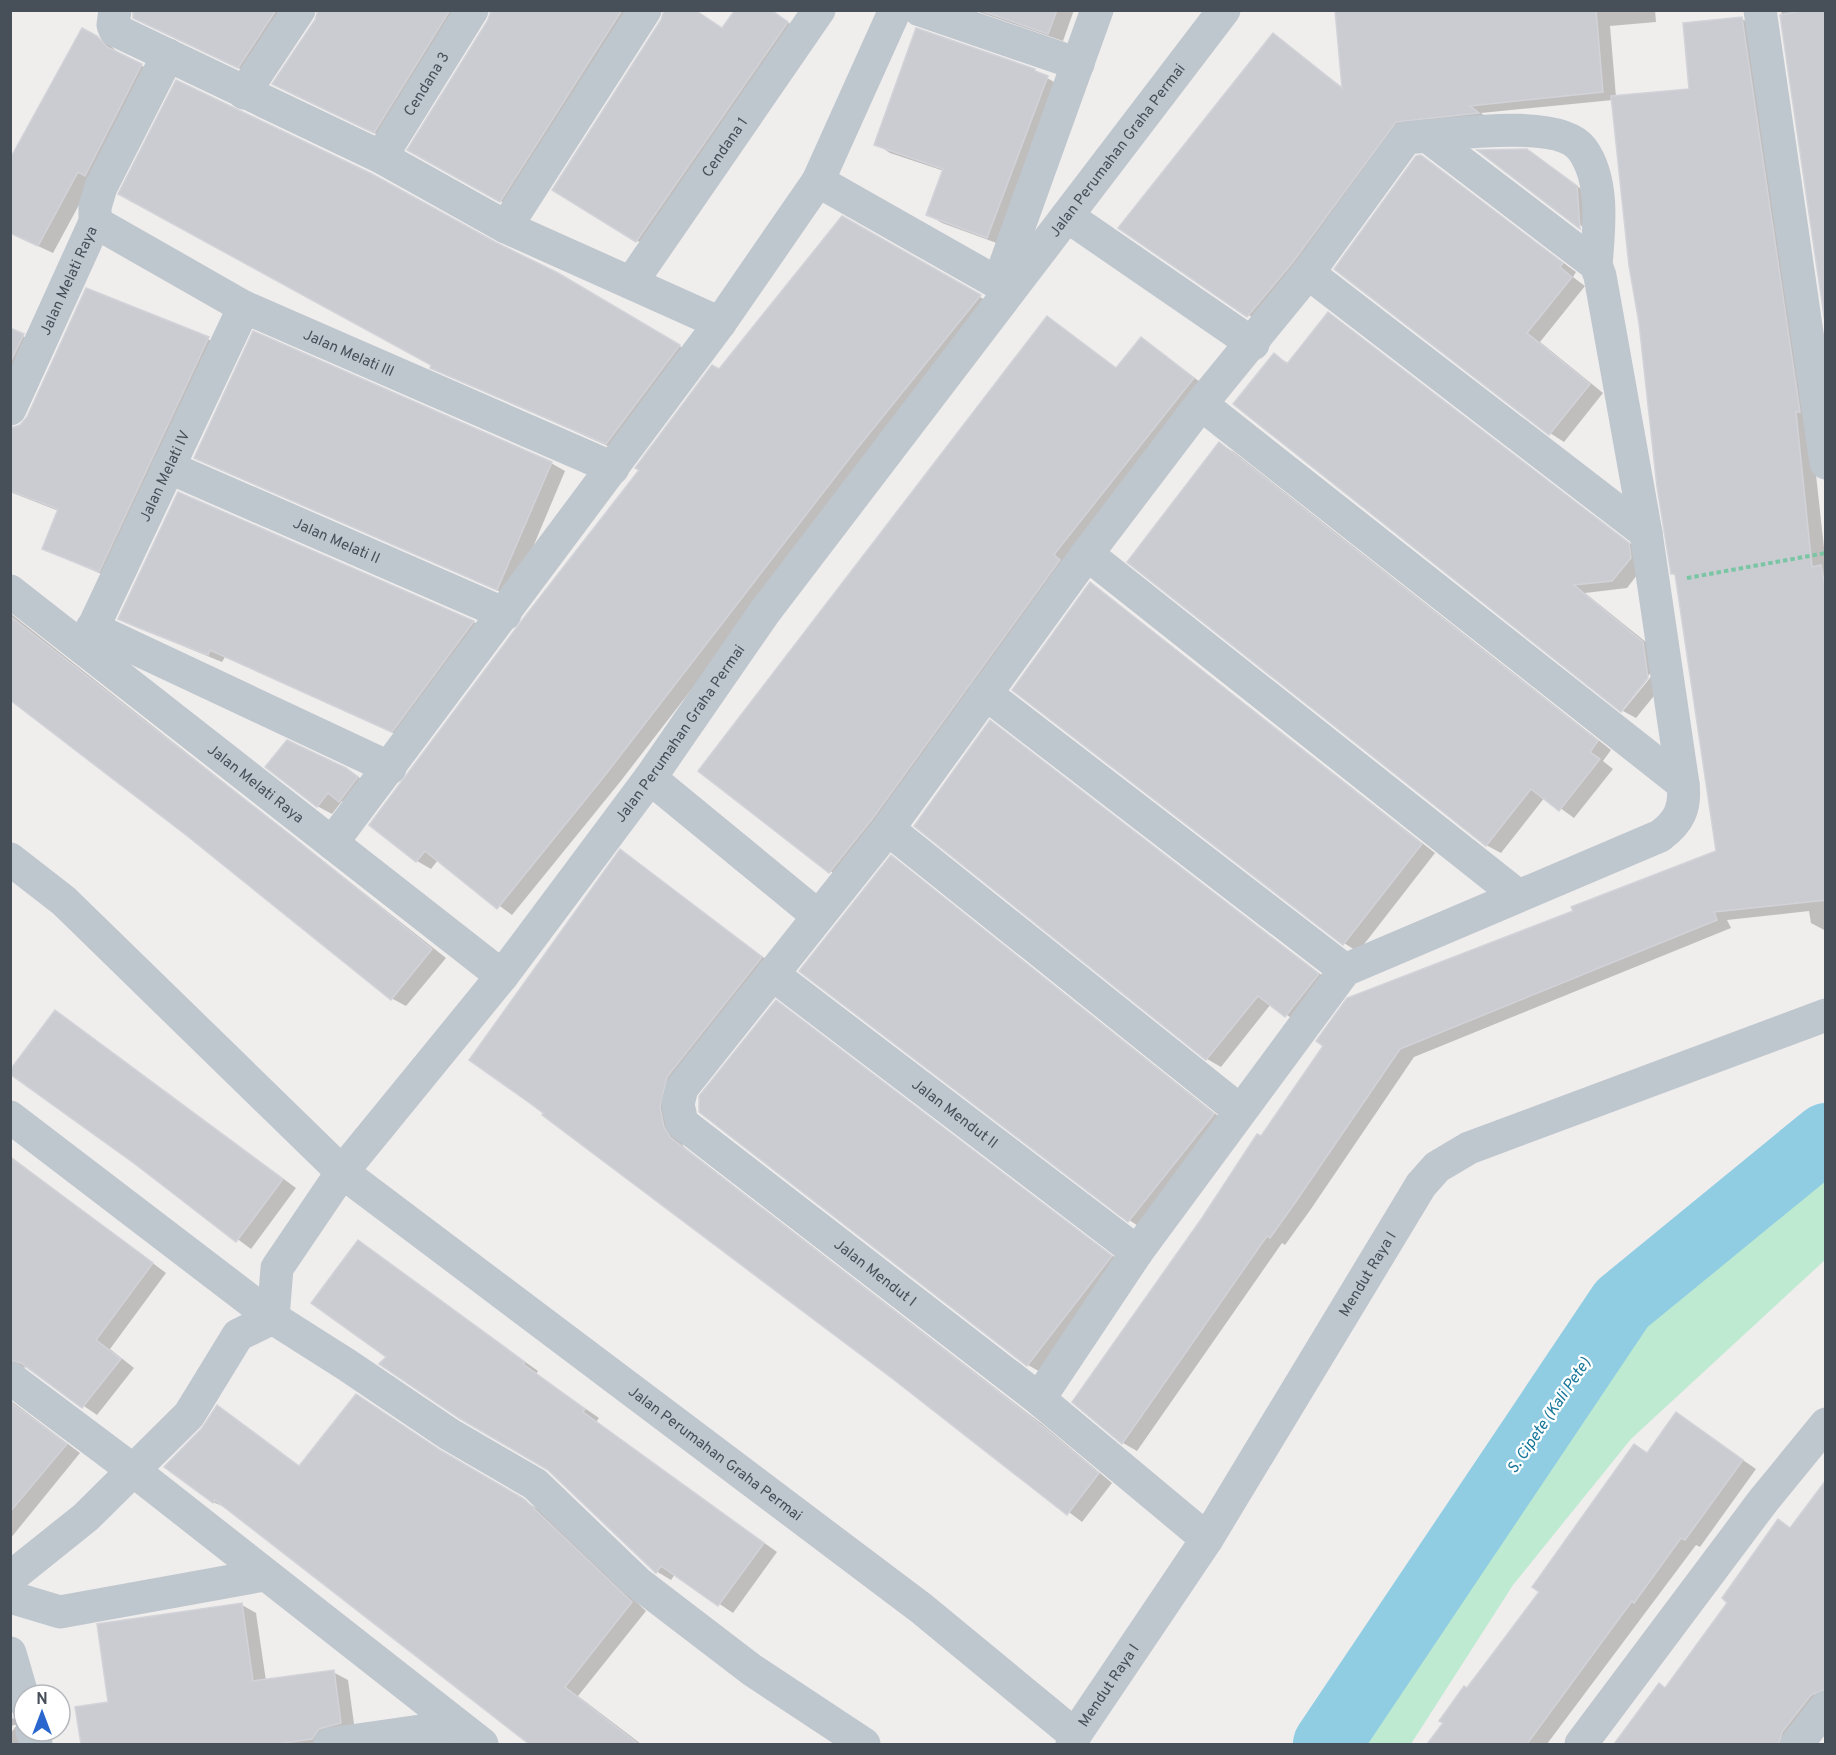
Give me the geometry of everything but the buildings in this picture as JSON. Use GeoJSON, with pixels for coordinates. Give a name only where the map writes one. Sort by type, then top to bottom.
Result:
{"type":"FeatureCollection","features":[{"type":"Feature","properties":{"kind":"street"},"geometry":{"type":"LineString","coordinates":[[115,10],[113,25],[115,30],[381,158],[506,227],[720,323]]}},
{"type":"Feature","properties":{"kind":"street"},"geometry":{"type":"LineString","coordinates":[[244,93],[299,10]]}},
{"type":"Feature","properties":{"kind":"street","name":"Cendana 3"},"geometry":{"type":"LineString","coordinates":[[381,158],[472,10]]}},
{"type":"Feature","properties":{"kind":"street"},"geometry":{"type":"LineString","coordinates":[[506,227],[645,10]]}},
{"type":"Feature","properties":{"kind":"street","name":"Cendana 1"},"geometry":{"type":"LineString","coordinates":[[631,283],[819,10]]}},
{"type":"Feature","properties":{"kind":"street"},"geometry":{"type":"LineString","coordinates":[[333,843],[720,323],[818,181],[896,10]]}},
{"type":"Feature","properties":{"kind":"street"},"geometry":{"type":"LineString","coordinates":[[920,10],[1078,64]]}},
{"type":"Feature","properties":{"kind":"street","name":"Jalan Perumahan Graha Permai"},"geometry":{"type":"LineString","coordinates":[[1005,286],[1097,10]]}},
{"type":"Feature","properties":{"kind":"street","name":"Jalan Perumahan Graha Permai"},"geometry":{"type":"LineString","coordinates":[[273,1318],[277,1268],[342,1172],[502,976],[650,778],[765,614],[1005,286],[1067,216],[1224,10]]}},
{"type":"Feature","properties":{"kind":"street"},"geometry":{"type":"LineString","coordinates":[[1760,10],[1826,463]]}},
{"type":"Feature","properties":{"kind":"street","name":"Jalan Melati Raya"},"geometry":{"type":"LineString","coordinates":[[10,409],[95,222],[95,207],[101,187],[168,55]]}},
{"type":"Feature","properties":{"kind":"street"},"geometry":{"type":"LineString","coordinates":[[772,974],[888,829],[1087,554],[1202,404],[1253,344],[1308,273],[1406,138],[1464,132],[1545,132],[1566,136],[1582,148],[1592,166],[1597,195],[1596,265],[1605,290],[1654,584],[1685,796],[1681,814],[1675,825],[1660,836],[1345,970],[1239,1110],[1137,1252],[1039,1399]]}},
{"type":"Feature","properties":{"kind":"street"},"geometry":{"type":"LineString","coordinates":[[1428,136],[1596,265]]}},
{"type":"Feature","properties":{"kind":"street"},"geometry":{"type":"LineString","coordinates":[[818,181],[1005,286]]}},
{"type":"Feature","properties":{"kind":"street"},"geometry":{"type":"LineString","coordinates":[[1067,216],[1253,344]]}},
{"type":"Feature","properties":{"kind":"street","name":"Jalan Melati III"},"geometry":{"type":"LineString","coordinates":[[95,222],[244,307],[613,468]]}},
{"type":"Feature","properties":{"kind":"street"},"geometry":{"type":"LineString","coordinates":[[1308,273],[1646,533]]}},
{"type":"Feature","properties":{"kind":"street","name":"Jalan Melati IV"},"geometry":{"type":"LineString","coordinates":[[88,638],[244,307]]}},
{"type":"Feature","properties":{"kind":"street"},"geometry":{"type":"LineString","coordinates":[[1202,404],[1683,784]]}},
{"type":"Feature","properties":{"kind":"street","name":"Jalan Melati II"},"geometry":{"type":"LineString","coordinates":[[168,468],[505,614]]}},
{"type":"Feature","properties":{"kind":"street"},"geometry":{"type":"LineString","coordinates":[[1087,554],[1517,895]]}},
{"type":"Feature","properties":{"kind":"street","name":"Jalan Melati Raya"},"geometry":{"type":"LineString","coordinates":[[10,591],[88,638],[333,843],[502,976]]}},
{"type":"Feature","properties":{"kind":"street"},"geometry":{"type":"LineString","coordinates":[[88,638],[390,768]]}},
{"type":"Feature","properties":{"kind":"street"},"geometry":{"type":"LineString","coordinates":[[986,693],[1345,970]]}},
{"type":"Feature","properties":{"kind":"street"},"geometry":{"type":"LineString","coordinates":[[650,778],[818,916]]}},
{"type":"Feature","properties":{"kind":"street"},"geometry":{"type":"LineString","coordinates":[[888,829],[1239,1110]]}},
{"type":"Feature","properties":{"kind":"street"},"geometry":{"type":"LineString","coordinates":[[10,859],[64,901],[342,1172]]}},
{"type":"Feature","properties":{"kind":"street","name":"Jalan Mendut II"},"geometry":{"type":"LineString","coordinates":[[772,974],[1137,1252]]}},
{"type":"Feature","properties":{"kind":"street","name":"Jalan Mendut I"},"geometry":{"type":"LineString","coordinates":[[772,974],[682,1088],[678,1104],[682,1123],[1039,1399],[1207,1539]]}},
{"type":"Feature","properties":{"kind":"street","name":"Mendut Raya I"},"geometry":{"type":"LineString","coordinates":[[1074,1740],[1207,1539],[1421,1185],[1437,1167],[1469,1148],[1826,1015]]}},
{"type":"Feature","properties":{"kind":"street"},"geometry":{"type":"LineString","coordinates":[[10,1118],[273,1318],[449,1434],[535,1484],[637,1582],[752,1670],[864,1744]]}},
{"type":"Feature","properties":{"kind":"street","name":"Jalan Perumahan Graha Permai"},"geometry":{"type":"LineString","coordinates":[[342,1172],[921,1608],[1074,1740]]}},
{"type":"Feature","properties":{"kind":"street"},"geometry":{"type":"LineString","coordinates":[[10,1578],[86,1517],[189,1415],[238,1335],[273,1318]]}},
{"type":"Feature","properties":{"kind":"street"},"geometry":{"type":"LineString","coordinates":[[10,1378],[134,1471],[455,1726],[482,1744]]}},
{"type":"Feature","properties":{"kind":"street"},"geometry":{"type":"LineString","coordinates":[[1581,1744],[1763,1501],[1826,1424]]}},
{"type":"Feature","properties":{"kind":"street"},"geometry":{"type":"LineString","coordinates":[[10,1597],[60,1612],[264,1575]]}},
{"type":"Feature","properties":{"kind":"street"},"geometry":{"type":"LineString","coordinates":[[10,1653],[19,1683]]}},
{"type":"Feature","properties":{"kind":"street"},"geometry":{"type":"LineString","coordinates":[[1797,1744],[1826,1707]]}},
{"type":"Feature","properties":{"kind":"street"},"geometry":{"type":"LineString","coordinates":[[330,1744],[455,1726]]}},
{"type":"Feature","properties":{"kind":"path"},"geometry":{"type":"LineString","coordinates":[[1654,584],[1826,553]]}},
{"type":"Feature","properties":{"kind":"green space"},"geometry":{"type":"Polygon","coordinates":[[[1825,1137],[1825,1260],[1631,1439],[1513,1585],[1411,1744],[1332,1744],[1622,1304],[1825,1137]]]}},
{"type":"Feature","properties":{"kind":"waterway","name":"S. Cipete (Kali Pete)"},"geometry":{"type":"LineString","coordinates":[[1327,1744],[1622,1304],[1826,1137]]}}]}
